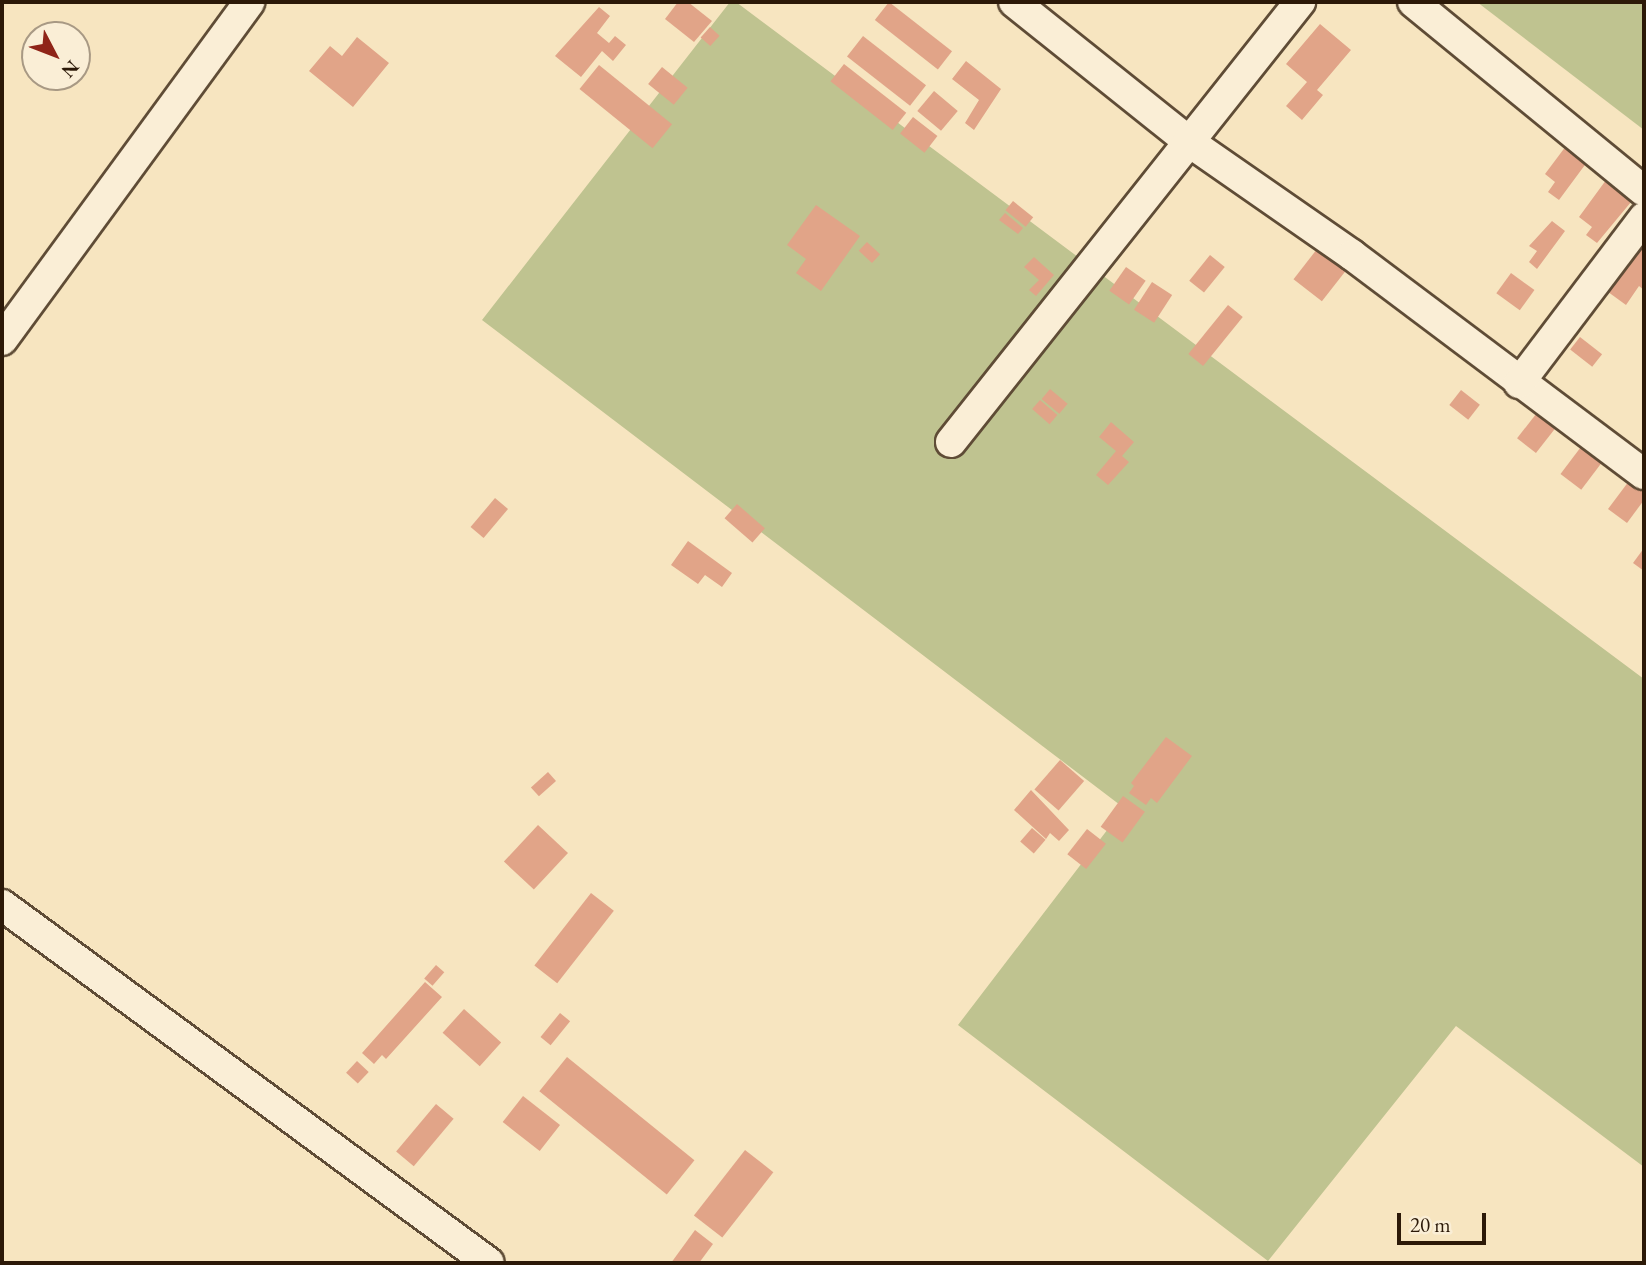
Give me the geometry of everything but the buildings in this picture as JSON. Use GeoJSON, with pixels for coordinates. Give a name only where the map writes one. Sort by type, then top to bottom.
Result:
{"type":"FeatureCollection","features":[{"type":"Feature","properties":{"kind":"street"},"geometry":{"type":"LineString","coordinates":[[2,340],[249,2]]}},
{"type":"Feature","properties":{"kind":"street"},"geometry":{"type":"LineString","coordinates":[[1013,2],[1188,141],[1352,255],[1519,383],[1644,474]]}},
{"type":"Feature","properties":{"kind":"street"},"geometry":{"type":"LineString","coordinates":[[951,442],[1300,2]]}},
{"type":"Feature","properties":{"kind":"street"},"geometry":{"type":"LineString","coordinates":[[1413,2],[1644,191]]}},
{"type":"Feature","properties":{"kind":"street"},"geometry":{"type":"LineString","coordinates":[[1519,383],[1644,218]]}},
{"type":"Feature","properties":{"kind":"street"},"geometry":{"type":"LineString","coordinates":[[2,905],[489,1263]]}},
{"type":"Feature","properties":{"kind":"green space"},"geometry":{"type":"Polygon","coordinates":[[[730,2],[736,2],[1644,679],[1644,1167],[1456,1026],[1268,1261],[958,1025],[1124,808],[482,320],[730,2]]]}},
{"type":"Feature","properties":{"kind":"green space"},"geometry":{"type":"Polygon","coordinates":[[[1477,2],[1644,2],[1644,130],[1477,2]]]}}]}
